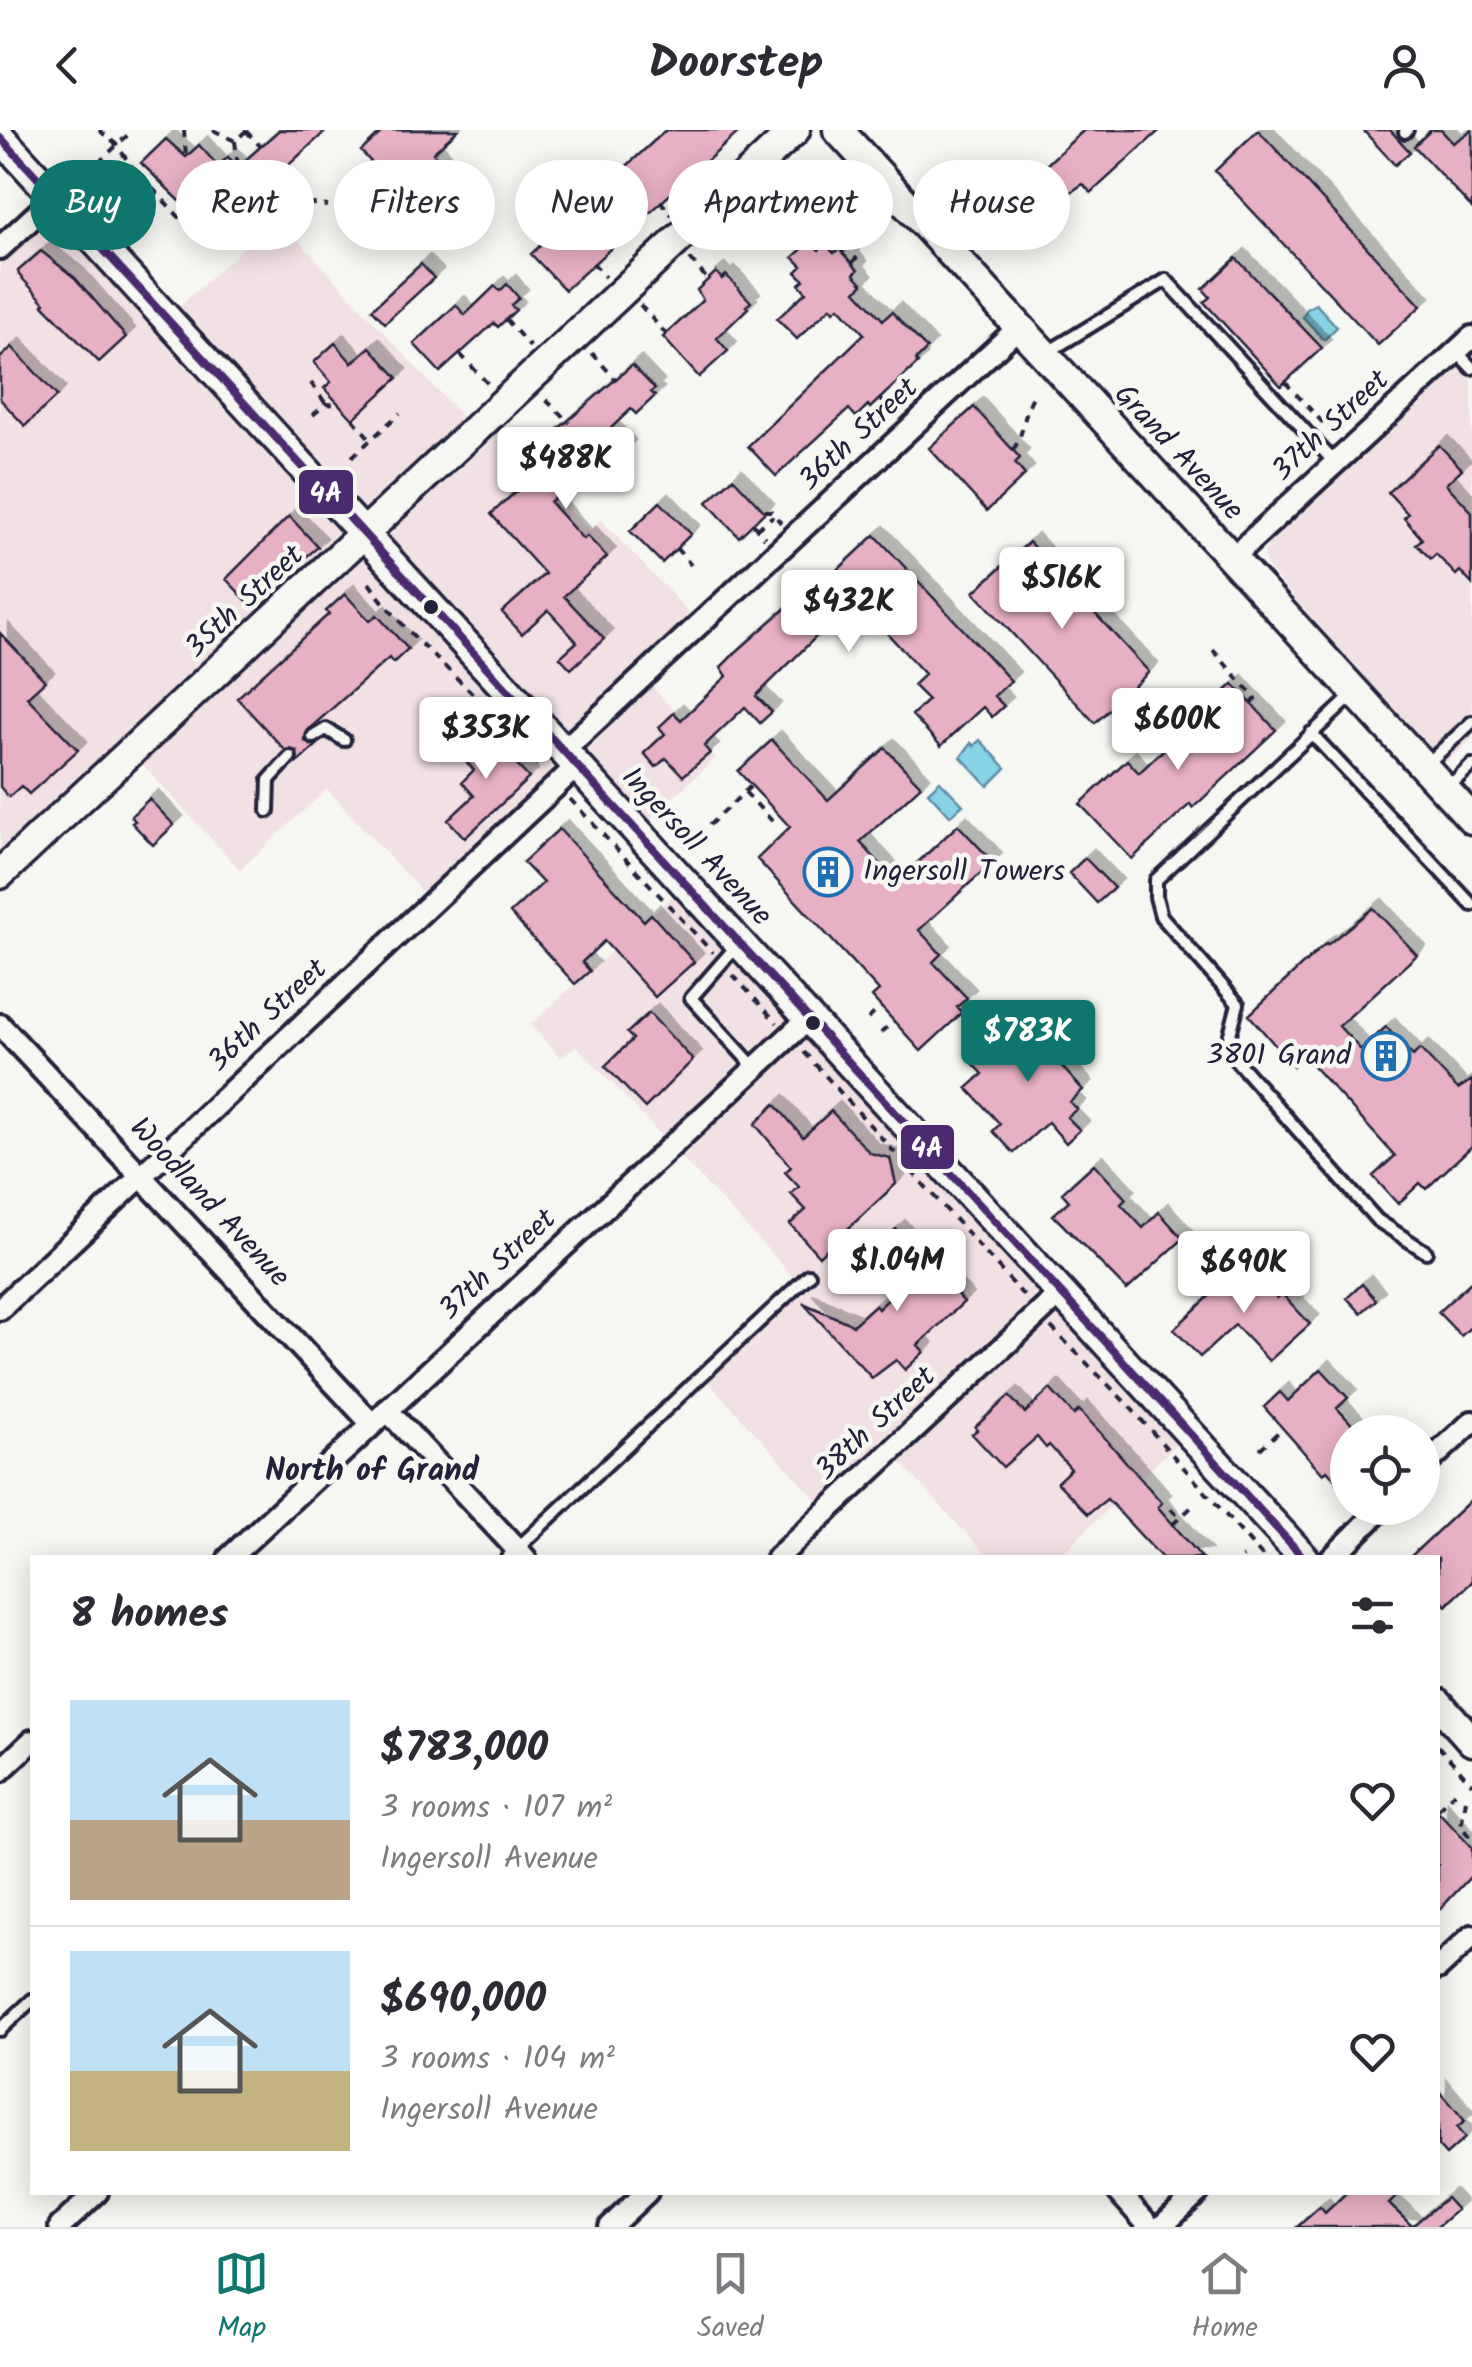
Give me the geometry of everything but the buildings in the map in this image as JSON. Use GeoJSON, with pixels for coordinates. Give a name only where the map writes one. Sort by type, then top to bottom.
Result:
{"type":"FeatureCollection","features":[{"type":"Feature","properties":{"kind":"main road","name":"35th Street"},"geometry":{"type":"LineString","coordinates":[[0,874],[795,130]]}},
{"type":"Feature","properties":{"kind":"main road","name":"Grand Avenue"},"geometry":{"type":"LineString","coordinates":[[838,130],[1472,819]]}},
{"type":"Feature","properties":{"kind":"main road","name":"Ingersoll Avenue"},"geometry":{"type":"LineString","coordinates":[[0,136],[30,160]]}},
{"type":"Feature","properties":{"kind":"main road","name":"Ingersoll Avenue"},"geometry":{"type":"LineString","coordinates":[[120,250],[365,535],[668,864],[731,953],[810,1018],[1301,1555]]}},
{"type":"Feature","properties":{"kind":"main road"},"geometry":{"type":"LineString","coordinates":[[1440,1705],[1472,1741]]}},
{"type":"Feature","properties":{"kind":"street"},"geometry":{"type":"LineString","coordinates":[[0,248],[30,222]]}},
{"type":"Feature","properties":{"kind":"street","name":"36th Street"},"geometry":{"type":"LineString","coordinates":[[0,1309],[1019,328]]}},
{"type":"Feature","properties":{"kind":"street","name":"37th Street"},"geometry":{"type":"LineString","coordinates":[[1231,559],[1464,344]]}},
{"type":"Feature","properties":{"kind":"street","name":"37th Street"},"geometry":{"type":"LineString","coordinates":[[232,1555],[810,1018]]}},
{"type":"Feature","properties":{"kind":"street","name":"Woodland Avenue"},"geometry":{"type":"LineString","coordinates":[[0,1025],[142,1175],[516,1554]]}},
{"type":"Feature","properties":{"kind":"street","name":"38th Street"},"geometry":{"type":"LineString","coordinates":[[780,1555],[1061,1293]]}},
{"type":"Feature","properties":{"kind":"street"},"geometry":{"type":"LineString","coordinates":[[1440,1451],[1472,1422]]}},
{"type":"Feature","properties":{"kind":"street"},"geometry":{"type":"LineString","coordinates":[[1335,1555],[1365,1525]]}},
{"type":"Feature","properties":{"kind":"street"},"geometry":{"type":"LineString","coordinates":[[0,1771],[30,1742]]}},
{"type":"Feature","properties":{"kind":"street"},"geometry":{"type":"LineString","coordinates":[[1440,1966],[1472,1936]]}},
{"type":"Feature","properties":{"kind":"street"},"geometry":{"type":"LineString","coordinates":[[60,2227],[94,2195]]}},
{"type":"Feature","properties":{"kind":"street"},"geometry":{"type":"LineString","coordinates":[[610,2227],[644,2195]]}},
{"type":"Feature","properties":{"kind":"street"},"geometry":{"type":"LineString","coordinates":[[1121,2195],[1150,2227]]}},
{"type":"Feature","properties":{"kind":"street"},"geometry":{"type":"LineString","coordinates":[[1161,2227],[1195,2195]]}},
{"type":"Feature","properties":{"kind":"lane"},"geometry":{"type":"LineString","coordinates":[[1044,355],[1166,280],[1342,457]]}},
{"type":"Feature","properties":{"kind":"lane"},"geometry":{"type":"LineString","coordinates":[[1464,344],[1472,368]]}},
{"type":"Feature","properties":{"kind":"lane"},"geometry":{"type":"LineString","coordinates":[[1355,694],[1156,880],[1156,898],[1161,916],[1238,1004],[1226,1050],[1378,1220],[1426,1252]]}},
{"type":"Feature","properties":{"kind":"lane"},"geometry":{"type":"LineString","coordinates":[[1422,768],[1472,722]]}},
{"type":"Feature","properties":{"kind":"lane"},"geometry":{"type":"LineString","coordinates":[[313,736],[326,729],[344,740]]}},
{"type":"Feature","properties":{"kind":"lane"},"geometry":{"type":"LineString","coordinates":[[1311,733],[1472,905]]}},
{"type":"Feature","properties":{"kind":"lane"},"geometry":{"type":"LineString","coordinates":[[268,810],[270,780],[290,756]]}},
{"type":"Feature","properties":{"kind":"lane"},"geometry":{"type":"LineString","coordinates":[[1445,790],[1472,765]]}},
{"type":"Feature","properties":{"kind":"lane"},"geometry":{"type":"LineString","coordinates":[[731,953],[690,998],[755,1068]]}},
{"type":"Feature","properties":{"kind":"lane"},"geometry":{"type":"LineString","coordinates":[[516,1554],[810,1275]]}},
{"type":"Feature","properties":{"kind":"lane"},"geometry":{"type":"LineString","coordinates":[[0,2030],[30,2002]]}},
{"type":"Feature","properties":{"kind":"path"},"geometry":{"type":"LineString","coordinates":[[99,130],[129,160]]}},
{"type":"Feature","properties":{"kind":"path"},"geometry":{"type":"LineString","coordinates":[[100,160],[132,130]]}},
{"type":"Feature","properties":{"kind":"path"},"geometry":{"type":"LineString","coordinates":[[184,130],[186,157]]}},
{"type":"Feature","properties":{"kind":"path"},"geometry":{"type":"LineString","coordinates":[[212,130],[235,141]]}},
{"type":"Feature","properties":{"kind":"path"},"geometry":{"type":"LineString","coordinates":[[235,141],[247,130],[261,146]]}},
{"type":"Feature","properties":{"kind":"path"},"geometry":{"type":"LineString","coordinates":[[235,141],[237,160]]}},
{"type":"Feature","properties":{"kind":"path"},"geometry":{"type":"LineString","coordinates":[[156,188],[161,184]]}},
{"type":"Feature","properties":{"kind":"path"},"geometry":{"type":"LineString","coordinates":[[156,192],[176,211]]}},
{"type":"Feature","properties":{"kind":"path"},"geometry":{"type":"LineString","coordinates":[[660,201],[668,210]]}},
{"type":"Feature","properties":{"kind":"path"},"geometry":{"type":"LineString","coordinates":[[314,204],[328,206]]}},
{"type":"Feature","properties":{"kind":"path"},"geometry":{"type":"LineString","coordinates":[[852,263],[859,255],[858,250]]}},
{"type":"Feature","properties":{"kind":"path"},"geometry":{"type":"LineString","coordinates":[[690,259],[708,280]]}},
{"type":"Feature","properties":{"kind":"path"},"geometry":{"type":"LineString","coordinates":[[593,264],[608,280]]}},
{"type":"Feature","properties":{"kind":"path"},"geometry":{"type":"LineString","coordinates":[[640,305],[666,334]]}},
{"type":"Feature","properties":{"kind":"path"},"geometry":{"type":"LineString","coordinates":[[506,319],[534,350]]}},
{"type":"Feature","properties":{"kind":"path"},"geometry":{"type":"LineString","coordinates":[[592,353],[616,380]]}},
{"type":"Feature","properties":{"kind":"path"},"geometry":{"type":"LineString","coordinates":[[460,354],[492,388]]}},
{"type":"Feature","properties":{"kind":"path"},"geometry":{"type":"LineString","coordinates":[[1285,382],[1342,457]]}},
{"type":"Feature","properties":{"kind":"path"},"geometry":{"type":"LineString","coordinates":[[311,384],[326,404]]}},
{"type":"Feature","properties":{"kind":"path"},"geometry":{"type":"LineString","coordinates":[[1012,450],[1034,395]]}},
{"type":"Feature","properties":{"kind":"path"},"geometry":{"type":"LineString","coordinates":[[880,398],[900,420]]}},
{"type":"Feature","properties":{"kind":"path"},"geometry":{"type":"LineString","coordinates":[[546,400],[570,423]]}},
{"type":"Feature","properties":{"kind":"path"},"geometry":{"type":"LineString","coordinates":[[313,414],[326,404],[340,405]]}},
{"type":"Feature","properties":{"kind":"path"},"geometry":{"type":"LineString","coordinates":[[352,457],[400,413]]}},
{"type":"Feature","properties":{"kind":"path"},"geometry":{"type":"LineString","coordinates":[[352,419],[371,440]]}},
{"type":"Feature","properties":{"kind":"path"},"geometry":{"type":"LineString","coordinates":[[518,429],[536,448]]}},
{"type":"Feature","properties":{"kind":"path"},"geometry":{"type":"LineString","coordinates":[[764,511],[769,510],[784,527]]}},
{"type":"Feature","properties":{"kind":"path"},"geometry":{"type":"LineString","coordinates":[[768,542],[755,527],[774,515]]}},
{"type":"Feature","properties":{"kind":"path"},"geometry":{"type":"LineString","coordinates":[[676,548],[692,565]]}},
{"type":"Feature","properties":{"kind":"path"},"geometry":{"type":"LineString","coordinates":[[369,583],[386,607],[490,710],[548,776]]}},
{"type":"Feature","properties":{"kind":"path"},"geometry":{"type":"LineString","coordinates":[[1213,650],[1256,698],[1251,704]]}},
{"type":"Feature","properties":{"kind":"path"},"geometry":{"type":"LineString","coordinates":[[668,864],[752,786]]}},
{"type":"Feature","properties":{"kind":"path"},"geometry":{"type":"LineString","coordinates":[[745,792],[773,822]]}},
{"type":"Feature","properties":{"kind":"path"},"geometry":{"type":"LineString","coordinates":[[569,798],[731,953],[779,1024]]}},
{"type":"Feature","properties":{"kind":"path"},"geometry":{"type":"LineString","coordinates":[[868,1019],[881,1006]]}},
{"type":"Feature","properties":{"kind":"path"},"geometry":{"type":"LineString","coordinates":[[881,1033],[894,1021]]}},
{"type":"Feature","properties":{"kind":"path"},"geometry":{"type":"LineString","coordinates":[[802,1050],[1031,1304]]}},
{"type":"Feature","properties":{"kind":"path"},"geometry":{"type":"LineString","coordinates":[[1050,1325],[1129,1406],[1261,1555]]}},
{"type":"Feature","properties":{"kind":"path"},"geometry":{"type":"LineString","coordinates":[[1260,1449],[1283,1428]]}},
{"type":"Feature","properties":{"kind":"path"},"geometry":{"type":"LineString","coordinates":[[1174,1524],[1195,1504]]}},
{"type":"Feature","properties":{"kind":"path"},"geometry":{"type":"LineString","coordinates":[[1171,1509],[1180,1518]]}},
{"type":"Feature","properties":{"kind":"path"},"geometry":{"type":"LineString","coordinates":[[1440,1748],[1472,1784]]}},
{"type":"Feature","properties":{"kind":"path"},"geometry":{"type":"LineString","coordinates":[[1440,1806],[1457,1790]]}},
{"type":"Feature","properties":{"kind":"path"},"geometry":{"type":"LineString","coordinates":[[1466,1800],[1460,1820],[1468,1839]]}},
{"type":"Feature","properties":{"kind":"shaded area"},"geometry":{"type":"Polygon","coordinates":[[[30,220],[30,250],[104,250],[167,318],[241,250],[308,250],[474,430],[487,420],[589,531],[601,520],[700,624],[644,677],[716,758],[637,831],[577,767],[432,903],[327,789],[240,870],[131,752],[0,874],[0,248],[30,220]]]}},
{"type":"Feature","properties":{"kind":"shaded area"},"geometry":{"type":"Polygon","coordinates":[[[1472,356],[1472,739],[1445,764],[1289,593],[1265,563],[1264,553],[1269,542],[1472,356]]]}},
{"type":"Feature","properties":{"kind":"shaded area"},"geometry":{"type":"Polygon","coordinates":[[[686,884],[1189,1432],[1060,1555],[986,1555],[891,1452],[827,1511],[702,1375],[799,1283],[576,1045],[561,1058],[530,1025],[686,884]]]}},
{"type":"Feature","properties":{"kind":"water"},"geometry":{"type":"Polygon","coordinates":[[[1316,304],[1337,327],[1324,340],[1303,317],[1316,304]]]}},
{"type":"Feature","properties":{"kind":"water"},"geometry":{"type":"Polygon","coordinates":[[[980,740],[1006,768],[988,786],[961,757],[971,743],[974,746],[980,740]]]}},
{"type":"Feature","properties":{"kind":"water"},"geometry":{"type":"Polygon","coordinates":[[[940,781],[963,805],[950,816],[928,792],[940,781]]]}},
{"type":"Feature","properties":{"kind":"transit line","name":"4A"},"geometry":{"type":"LineString","coordinates":[[0,137],[1301,1555]]}},
{"type":"Feature","properties":{"kind":"place","name":"Ingersoll Towers"},"geometry":{"type":"Point","coordinates":[828,872]}},
{"type":"Feature","properties":{"kind":"place","name":"3801 Grand"},"geometry":{"type":"Point","coordinates":[1386,1056]}},
{"type":"Feature","properties":{"kind":"district","name":"North of Grand"},"geometry":{"type":"Point","coordinates":[372,1471]}}]}
